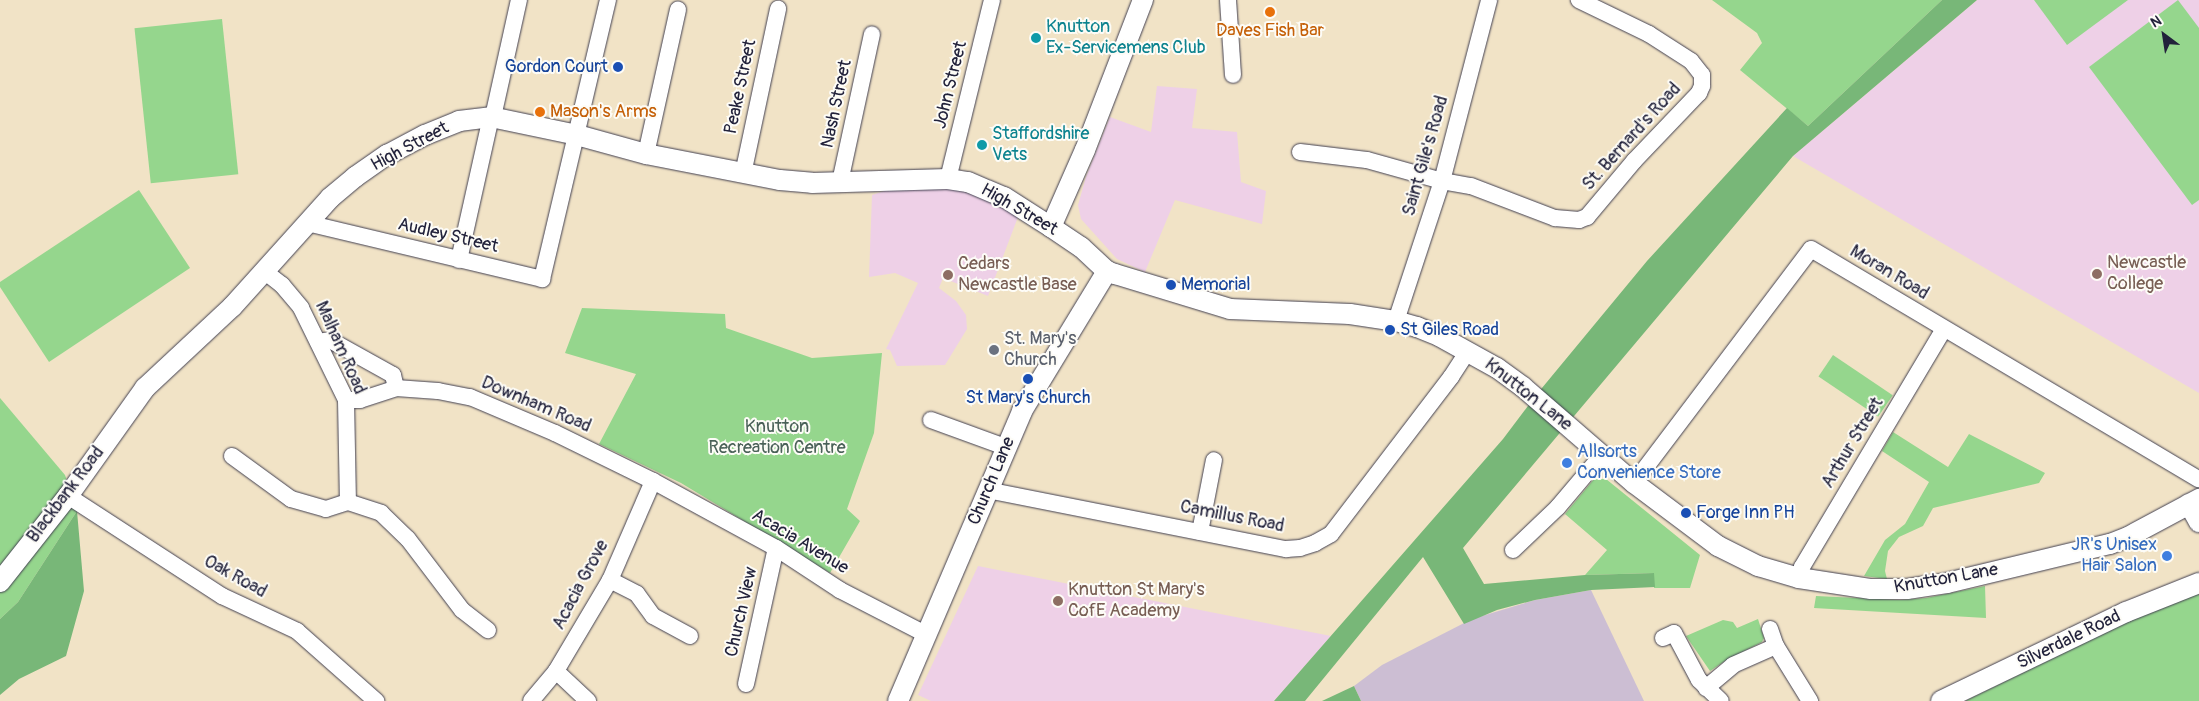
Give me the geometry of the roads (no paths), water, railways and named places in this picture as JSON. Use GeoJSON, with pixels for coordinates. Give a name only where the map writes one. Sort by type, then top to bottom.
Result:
{"type":"FeatureCollection","features":[{"type":"Feature","properties":{"kind":"main road"},"geometry":{"type":"LineString","coordinates":[[1051,227],[1085,150],[1143,0]]}},
{"type":"Feature","properties":{"kind":"main road","name":"High Street"},"geometry":{"type":"LineString","coordinates":[[131,406],[162,370],[232,307],[307,224],[355,177],[387,155],[425,135],[459,121],[492,117],[576,135],[646,154],[743,174],[812,183],[948,179],[968,182],[992,192],[1051,227],[1107,271]]}},
{"type":"Feature","properties":{"kind":"main road","name":"Knutton Lane"},"geometry":{"type":"LineString","coordinates":[[1107,271],[1230,309],[1350,314],[1396,321],[1424,330],[1468,350],[1523,387],[1634,483],[1718,546],[1758,566],[1799,578],[1872,589],[1907,589],[1947,583],[2110,544],[2194,501]]}},
{"type":"Feature","properties":{"kind":"main road","name":"Church Lane"},"geometry":{"type":"LineString","coordinates":[[898,701],[1022,411],[1107,271]]}},
{"type":"Feature","properties":{"kind":"main road","name":"Blackbank Road"},"geometry":{"type":"LineString","coordinates":[[0,582],[68,496],[131,406]]}},
{"type":"Feature","properties":{"kind":"main road"},"geometry":{"type":"LineString","coordinates":[[2194,501],[2199,522]]}},
{"type":"Feature","properties":{"kind":"main road","name":"Silverdale Road"},"geometry":{"type":"LineString","coordinates":[[1941,701],[2126,612],[2199,583]]}},
{"type":"Feature","properties":{"kind":"street"},"geometry":{"type":"LineString","coordinates":[[459,260],[520,0]]}},
{"type":"Feature","properties":{"kind":"street"},"geometry":{"type":"LineString","coordinates":[[576,135],[608,0]]}},
{"type":"Feature","properties":{"kind":"street","name":"John Street"},"geometry":{"type":"LineString","coordinates":[[948,179],[992,0]]}},
{"type":"Feature","properties":{"kind":"street"},"geometry":{"type":"LineString","coordinates":[[1228,0],[1233,75]]}},
{"type":"Feature","properties":{"kind":"street","name":"Saint Gile's Road"},"geometry":{"type":"LineString","coordinates":[[1396,321],[1442,181],[1489,0]]}},
{"type":"Feature","properties":{"kind":"street","name":"St. Bernard's Road"},"geometry":{"type":"LineString","coordinates":[[1300,152],[1367,160],[1442,181],[1471,186],[1555,218],[1579,220],[1587,217],[1634,161],[1699,93],[1702,86],[1702,75],[1691,61],[1649,34],[1579,0]]}},
{"type":"Feature","properties":{"kind":"street","name":"Peake Street"},"geometry":{"type":"LineString","coordinates":[[743,174],[778,8]]}},
{"type":"Feature","properties":{"kind":"street"},"geometry":{"type":"LineString","coordinates":[[646,154],[678,10]]}},
{"type":"Feature","properties":{"kind":"street","name":"Nash Street"},"geometry":{"type":"LineString","coordinates":[[840,182],[872,34]]}},
{"type":"Feature","properties":{"kind":"street","name":"Audley Street"},"geometry":{"type":"LineString","coordinates":[[307,224],[542,279],[576,135]]}},
{"type":"Feature","properties":{"kind":"street","name":"Moran Road"},"geometry":{"type":"LineString","coordinates":[[1634,483],[1811,249],[2199,479]]}},
{"type":"Feature","properties":{"kind":"street","name":"Malham Road"},"geometry":{"type":"LineString","coordinates":[[264,271],[282,285],[301,308],[346,400],[348,502]]}},
{"type":"Feature","properties":{"kind":"street","name":"Arthur Street"},"geometry":{"type":"LineString","coordinates":[[1799,578],[1802,567],[1944,329]]}},
{"type":"Feature","properties":{"kind":"street"},"geometry":{"type":"LineString","coordinates":[[318,342],[330,340],[393,375],[396,388]]}},
{"type":"Feature","properties":{"kind":"street","name":"Camillus Road"},"geometry":{"type":"LineString","coordinates":[[987,490],[1286,549],[1300,548],[1315,543],[1330,534],[1451,377],[1468,350]]}},
{"type":"Feature","properties":{"kind":"street","name":"Downham Road"},"geometry":{"type":"LineString","coordinates":[[346,400],[360,400],[396,388],[438,390],[470,397],[556,433],[653,481]]}},
{"type":"Feature","properties":{"kind":"street"},"geometry":{"type":"LineString","coordinates":[[931,420],[1005,447]]}},
{"type":"Feature","properties":{"kind":"street"},"geometry":{"type":"LineString","coordinates":[[1513,550],[1558,507],[1602,455]]}},
{"type":"Feature","properties":{"kind":"street"},"geometry":{"type":"LineString","coordinates":[[232,456],[291,499],[326,509],[348,502],[381,513],[408,539],[462,610],[488,630]]}},
{"type":"Feature","properties":{"kind":"street"},"geometry":{"type":"LineString","coordinates":[[1200,532],[1214,460]]}},
{"type":"Feature","properties":{"kind":"street","name":"Acacia Avenue"},"geometry":{"type":"LineString","coordinates":[[653,481],[776,548],[840,590],[927,635]]}},
{"type":"Feature","properties":{"kind":"street","name":"Acacia Grove"},"geometry":{"type":"LineString","coordinates":[[531,701],[556,671],[610,580],[653,481]]}},
{"type":"Feature","properties":{"kind":"street","name":"Oak Road"},"geometry":{"type":"LineString","coordinates":[[68,496],[222,596],[297,631],[376,701]]}},
{"type":"Feature","properties":{"kind":"street","name":"Church View"},"geometry":{"type":"LineString","coordinates":[[746,684],[776,548]]}},
{"type":"Feature","properties":{"kind":"street"},"geometry":{"type":"LineString","coordinates":[[610,580],[638,594],[653,616],[690,636]]}},
{"type":"Feature","properties":{"kind":"street"},"geometry":{"type":"LineString","coordinates":[[1770,629],[1776,646],[1810,701]]}},
{"type":"Feature","properties":{"kind":"street"},"geometry":{"type":"LineString","coordinates":[[1663,638],[1674,633],[1693,670],[1706,688],[1721,701]]}},
{"type":"Feature","properties":{"kind":"street"},"geometry":{"type":"LineString","coordinates":[[1706,688],[1733,666],[1776,646]]}},
{"type":"Feature","properties":{"kind":"street"},"geometry":{"type":"LineString","coordinates":[[556,671],[588,701]]}},
{"type":"Feature","properties":{"kind":"place","name":"Daves Fish Bar"},"geometry":{"type":"Point","coordinates":[1270,12]}},
{"type":"Feature","properties":{"kind":"place","name":"Knutton Ex-Servicemens Club"},"geometry":{"type":"Point","coordinates":[1036,38]}},
{"type":"Feature","properties":{"kind":"place","name":"Gordon Court"},"geometry":{"type":"Point","coordinates":[618,67]}},
{"type":"Feature","properties":{"kind":"place","name":"Mason's Arms"},"geometry":{"type":"Point","coordinates":[540,112]}},
{"type":"Feature","properties":{"kind":"place","name":"Staffordshire Vets"},"geometry":{"type":"Point","coordinates":[982,145]}},
{"type":"Feature","properties":{"kind":"place","name":"Newcastle College"},"geometry":{"type":"Point","coordinates":[2097,274]}},
{"type":"Feature","properties":{"kind":"place","name":"Cedars Newcastle Base"},"geometry":{"type":"Point","coordinates":[948,275]}},
{"type":"Feature","properties":{"kind":"place","name":"Memorial"},"geometry":{"type":"Point","coordinates":[1171,285]}},
{"type":"Feature","properties":{"kind":"place","name":"St Giles Road"},"geometry":{"type":"Point","coordinates":[1390,330]}},
{"type":"Feature","properties":{"kind":"place","name":"St. Mary's Church"},"geometry":{"type":"Point","coordinates":[994,350]}},
{"type":"Feature","properties":{"kind":"place","name":"St Mary's Church"},"geometry":{"type":"Point","coordinates":[1028,379]}},
{"type":"Feature","properties":{"kind":"place","name":"Allsorts Convenience Store"},"geometry":{"type":"Point","coordinates":[1567,463]}},
{"type":"Feature","properties":{"kind":"place","name":"Forge Inn PH"},"geometry":{"type":"Point","coordinates":[1686,513]}},
{"type":"Feature","properties":{"kind":"place","name":"JR's Unisex Hair Salon"},"geometry":{"type":"Point","coordinates":[2167,556]}},
{"type":"Feature","properties":{"kind":"place","name":"Knutton St Mary's CofE Academy"},"geometry":{"type":"Point","coordinates":[1058,601]}},
{"type":"Feature","properties":{"kind":"park label","name":"Knutton Recreation Centre"},"geometry":{"type":"Point","coordinates":[777,438]}}]}
